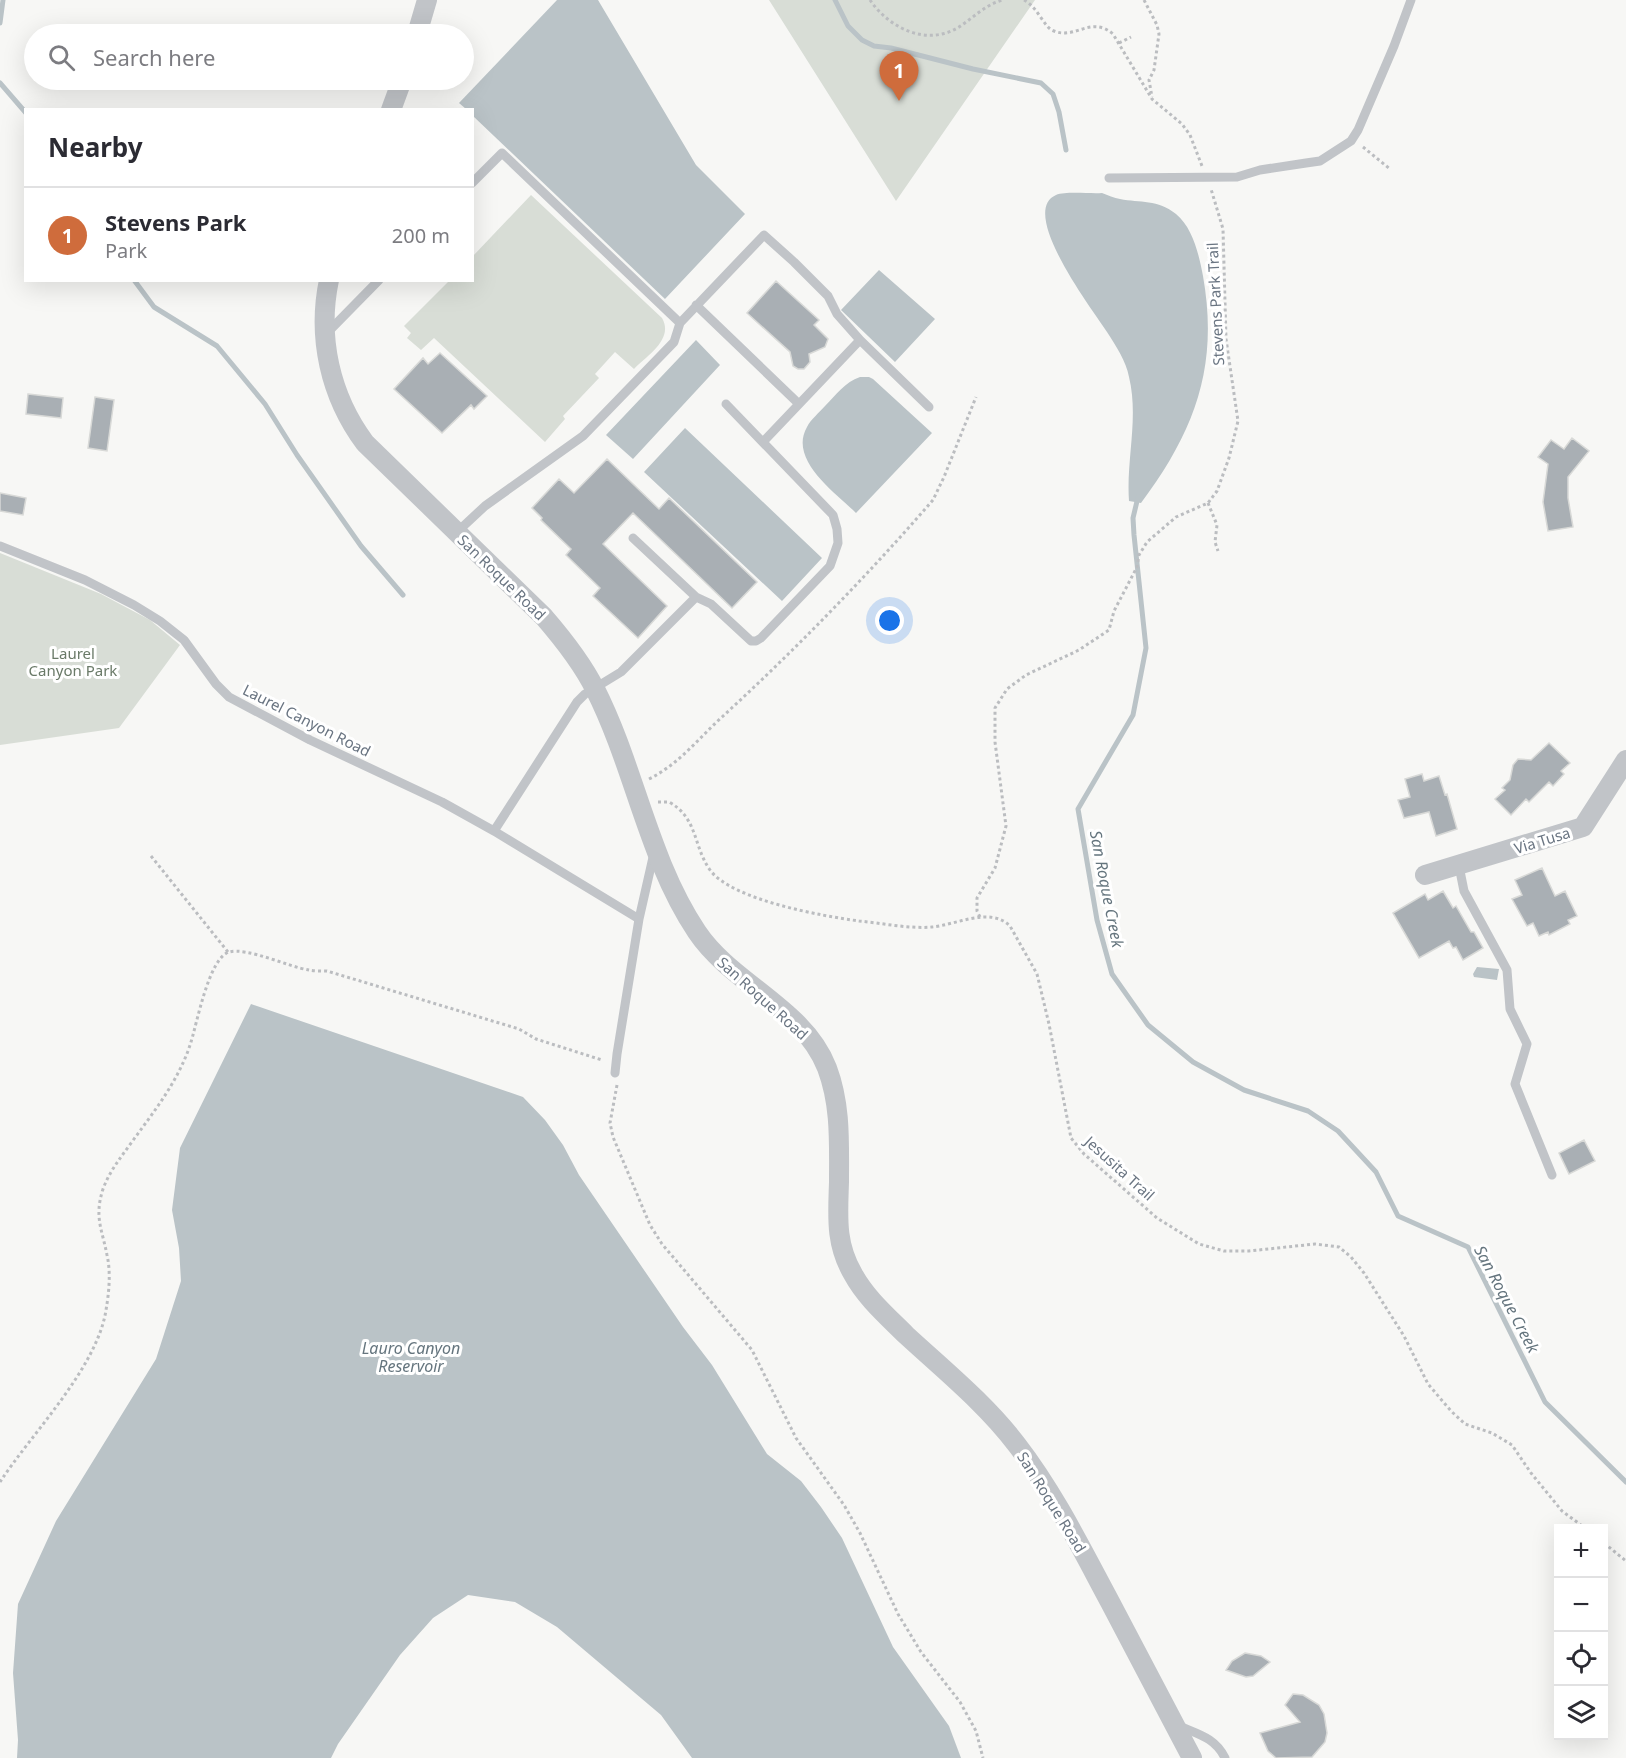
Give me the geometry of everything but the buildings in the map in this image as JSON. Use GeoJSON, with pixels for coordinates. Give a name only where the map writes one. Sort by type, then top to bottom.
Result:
{"type":"FeatureCollection","features":[{"type":"Feature","properties":{"kind":"street"},"geometry":{"type":"LineString","coordinates":[[420,24],[427,0]]}},
{"type":"Feature","properties":{"kind":"street"},"geometry":{"type":"LineString","coordinates":[[392,108],[398,90]]}},
{"type":"Feature","properties":{"kind":"street","name":"San Roque Road"},"geometry":{"type":"LineString","coordinates":[[329,282],[324,316],[329,368],[339,398],[359,435],[456,533],[544,617],[567,645],[595,688],[642,807],[655,848],[677,899],[718,958],[794,1022],[821,1053],[835,1091],[838,1112],[837,1230],[843,1254],[854,1276],[876,1306],[968,1393],[1014,1441],[1041,1478],[1068,1522],[1192,1758]]}},
{"type":"Feature","properties":{"kind":"street","name":"Via Tusa"},"geometry":{"type":"LineString","coordinates":[[1425,875],[1583,827],[1626,760]]}},
{"type":"Feature","properties":{"kind":"lane"},"geometry":{"type":"LineString","coordinates":[[1109,178],[1237,177],[1260,170],[1320,160],[1351,141],[1387,62],[1411,0]]}},
{"type":"Feature","properties":{"kind":"lane"},"geometry":{"type":"LineString","coordinates":[[474,181],[502,153],[680,323]]}},
{"type":"Feature","properties":{"kind":"lane"},"geometry":{"type":"LineString","coordinates":[[456,533],[485,506],[583,436],[674,342],[680,323],[764,235],[828,296],[837,314],[860,340],[929,407]]}},
{"type":"Feature","properties":{"kind":"lane"},"geometry":{"type":"LineString","coordinates":[[325,335],[377,282]]}},
{"type":"Feature","properties":{"kind":"lane"},"geometry":{"type":"LineString","coordinates":[[696,305],[799,404]]}},
{"type":"Feature","properties":{"kind":"lane"},"geometry":{"type":"LineString","coordinates":[[763,442],[860,340]]}},
{"type":"Feature","properties":{"kind":"lane"},"geometry":{"type":"LineString","coordinates":[[633,538],[696,597],[711,604],[751,641],[756,641],[830,567],[838,543],[833,515],[726,404]]}},
{"type":"Feature","properties":{"kind":"lane","name":"Laurel Canyon Road"},"geometry":{"type":"LineString","coordinates":[[0,546],[85,580],[134,605],[160,621],[184,640],[216,684],[229,697],[310,740],[442,802],[639,919]]}},
{"type":"Feature","properties":{"kind":"lane"},"geometry":{"type":"LineString","coordinates":[[494,831],[578,702],[585,694],[621,672],[696,597]]}},
{"type":"Feature","properties":{"kind":"lane"},"geometry":{"type":"LineString","coordinates":[[615,1069],[639,919],[655,848]]}},
{"type":"Feature","properties":{"kind":"lane"},"geometry":{"type":"LineString","coordinates":[[1460,866],[1464,891],[1507,970],[1510,1009],[1527,1044],[1515,1084],[1552,1175]]}},
{"type":"Feature","properties":{"kind":"lane"},"geometry":{"type":"LineString","coordinates":[[1174,1724],[1212,1740],[1220,1748],[1225,1758]]}},
{"type":"Feature","properties":{"kind":"path"},"geometry":{"type":"LineString","coordinates":[[870,0],[882,15],[900,28],[910,32],[936,34],[960,27],[988,6],[1003,0]]}},
{"type":"Feature","properties":{"kind":"path","name":"Stevens Park Trail"},"geometry":{"type":"LineString","coordinates":[[1024,0],[1036,9],[1053,31],[1061,33],[1094,26],[1113,34],[1152,99],[1187,130],[1194,142],[1223,229],[1226,339],[1238,421],[1217,491],[1208,503]]}},
{"type":"Feature","properties":{"kind":"path"},"geometry":{"type":"LineString","coordinates":[[1144,0],[1157,25],[1159,34],[1154,70],[1149,80],[1153,90],[1152,99]]}},
{"type":"Feature","properties":{"kind":"path"},"geometry":{"type":"LineString","coordinates":[[1119,43],[1131,37]]}},
{"type":"Feature","properties":{"kind":"path"},"geometry":{"type":"LineString","coordinates":[[1351,141],[1376,156],[1390,169]]}},
{"type":"Feature","properties":{"kind":"path"},"geometry":{"type":"LineString","coordinates":[[633,784],[662,772],[687,754],[696,742],[813,629],[933,500],[976,397]]}},
{"type":"Feature","properties":{"kind":"path"},"geometry":{"type":"LineString","coordinates":[[980,917],[977,911],[977,898],[995,868],[1006,826],[995,742],[995,708],[1007,689],[1026,675],[1079,650],[1109,630],[1114,611],[1137,567],[1139,555],[1147,542],[1176,517],[1208,503],[1217,525],[1215,542],[1218,551]]}},
{"type":"Feature","properties":{"kind":"path","name":"Jesusita Trail"},"geometry":{"type":"LineString","coordinates":[[642,807],[660,801],[675,805],[687,818],[709,870],[720,881],[766,901],[855,920],[895,925],[931,927],[980,917],[996,917],[1004,920],[1010,926],[1037,974],[1071,1138],[1084,1154],[1157,1218],[1199,1244],[1233,1251],[1315,1244],[1339,1247],[1364,1273],[1404,1336],[1428,1384],[1451,1411],[1466,1424],[1491,1433],[1512,1445],[1562,1511],[1580,1524]]}},
{"type":"Feature","properties":{"kind":"path"},"geometry":{"type":"LineString","coordinates":[[150,856],[228,952]]}},
{"type":"Feature","properties":{"kind":"path"},"geometry":{"type":"LineString","coordinates":[[0,1482],[64,1396],[99,1335],[106,1312],[109,1286],[108,1257],[100,1232],[98,1210],[103,1190],[111,1170],[164,1098],[180,1070],[191,1044],[209,980],[220,959],[228,952],[243,952],[309,970],[327,971],[519,1029],[536,1039],[615,1069],[618,1081],[610,1123],[621,1158],[650,1225],[662,1244],[752,1350],[796,1438],[844,1505],[860,1533],[898,1614],[921,1652],[960,1702],[976,1731],[983,1758]]}},
{"type":"Feature","properties":{"kind":"path"},"geometry":{"type":"LineString","coordinates":[[1608,1546],[1626,1561]]}},
{"type":"Feature","properties":{"kind":"green space"},"geometry":{"type":"Polygon","coordinates":[[[769,0],[1035,0],[896,201],[769,0]]]}},
{"type":"Feature","properties":{"kind":"green space"},"geometry":{"type":"Polygon","coordinates":[[[531,195],[662,318],[665,333],[662,340],[634,369],[615,352],[595,374],[599,378],[563,416],[565,419],[545,442],[434,338],[421,350],[407,338],[411,333],[404,326],[448,282],[474,282],[474,255],[531,195]]]}},
{"type":"Feature","properties":{"kind":"green space","name":"Laurel Canyon Park"},"geometry":{"type":"Polygon","coordinates":[[[0,553],[101,594],[150,620],[180,645],[119,728],[0,745],[0,553]]]}},
{"type":"Feature","properties":{"kind":"water"},"geometry":{"type":"Polygon","coordinates":[[[557,0],[598,0],[696,165],[745,214],[665,299],[474,117],[474,108],[465,108],[459,103],[474,90],[474,87],[557,0]]]}},
{"type":"Feature","properties":{"kind":"water"},"geometry":{"type":"Polygon","coordinates":[[[1102,193],[1118,199],[1149,202],[1176,214],[1191,234],[1203,276],[1208,339],[1205,368],[1198,396],[1189,423],[1176,450],[1141,503],[1129,501],[1133,408],[1128,371],[1117,348],[1062,263],[1046,221],[1047,205],[1056,195],[1102,193]]]}},
{"type":"Feature","properties":{"kind":"water"},"geometry":{"type":"Polygon","coordinates":[[[879,270],[935,319],[895,362],[841,310],[879,270]]]}},
{"type":"Feature","properties":{"kind":"water"},"geometry":{"type":"Polygon","coordinates":[[[696,340],[720,365],[633,459],[606,435],[696,340]]]}},
{"type":"Feature","properties":{"kind":"water"},"geometry":{"type":"Polygon","coordinates":[[[860,377],[873,379],[932,433],[856,513],[817,475],[804,452],[803,439],[813,419],[845,385],[860,377]]]}},
{"type":"Feature","properties":{"kind":"water"},"geometry":{"type":"Polygon","coordinates":[[[685,428],[822,558],[782,601],[644,472],[685,428]]]}},
{"type":"Feature","properties":{"kind":"water"},"geometry":{"type":"Polygon","coordinates":[[[1477,967],[1499,969],[1497,980],[1474,977],[1473,974],[1477,967]]]}},
{"type":"Feature","properties":{"kind":"water","name":"Lauro Canyon Reservoir"},"geometry":{"type":"Polygon","coordinates":[[[251,1004],[523,1097],[545,1120],[563,1145],[579,1175],[683,1327],[712,1365],[767,1454],[801,1481],[842,1538],[893,1647],[949,1726],[961,1758],[692,1758],[661,1715],[557,1627],[515,1602],[468,1595],[433,1618],[400,1655],[338,1744],[331,1758],[17,1758],[18,1740],[13,1673],[18,1604],[56,1521],[156,1359],[181,1281],[179,1248],[172,1210],[180,1148],[251,1004]]]}},
{"type":"Feature","properties":{"kind":"waterway"},"geometry":{"type":"LineString","coordinates":[[0,23],[3,0]]}},
{"type":"Feature","properties":{"kind":"waterway","name":"San Roque Creek"},"geometry":{"type":"LineString","coordinates":[[835,0],[848,26],[862,40],[874,46],[1041,83],[1053,94],[1066,150]]}},
{"type":"Feature","properties":{"kind":"waterway"},"geometry":{"type":"LineString","coordinates":[[0,83],[24,111]]}},
{"type":"Feature","properties":{"kind":"waterway"},"geometry":{"type":"LineString","coordinates":[[135,282],[154,307],[217,346],[265,404],[297,455],[361,546],[403,595]]}},
{"type":"Feature","properties":{"kind":"waterway","name":"San Roque Creek"},"geometry":{"type":"LineString","coordinates":[[1138,497],[1133,518],[1146,648],[1133,715],[1078,809],[1097,920],[1112,974],[1148,1025],[1193,1062],[1244,1090],[1308,1111],[1338,1131],[1376,1172],[1398,1216],[1468,1247],[1545,1402],[1626,1482]]}},
{"type":"Feature","properties":{"kind":"place","name":"Stevens Park"},"geometry":{"type":"Point","coordinates":[899,101]}}]}
